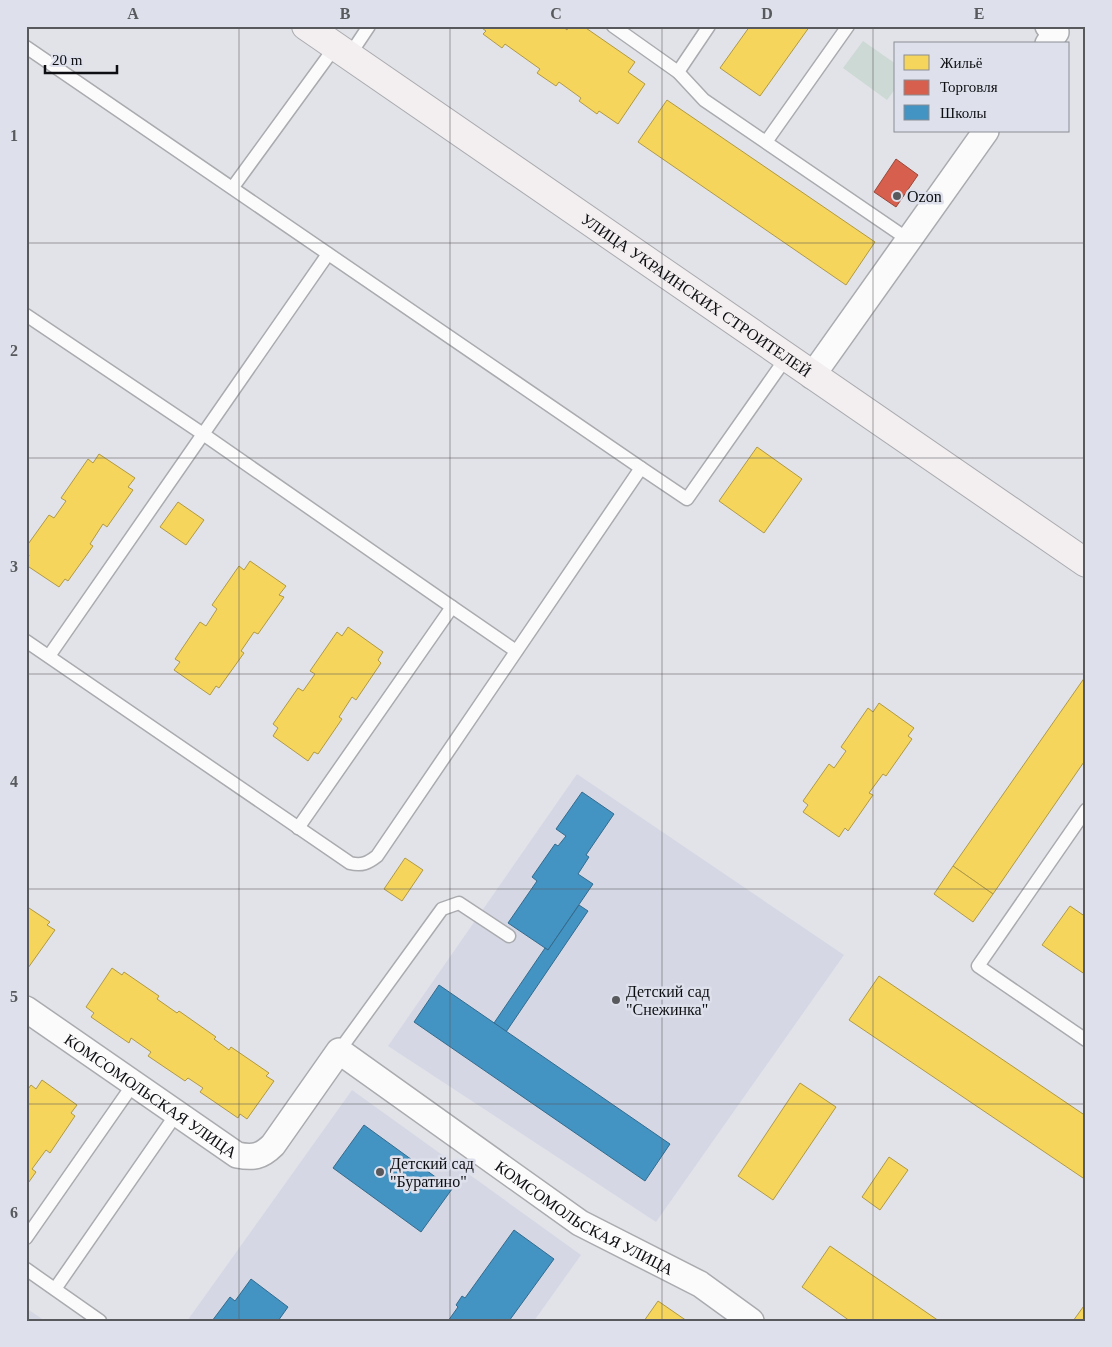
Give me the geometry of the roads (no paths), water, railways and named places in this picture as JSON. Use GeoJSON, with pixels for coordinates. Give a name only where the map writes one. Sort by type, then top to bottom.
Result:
{"type":"FeatureCollection","features":[{"type":"Feature","properties":{"kind":"street","name":"УЛИЦА УКРАИНСКИХ СТРОИТЕЛЕЙ"},"geometry":{"type":"LineString","coordinates":[[306,26],[1086,563]]}},
{"type":"Feature","properties":{"kind":"street"},"geometry":{"type":"LineString","coordinates":[[1048,26],[1056,32],[1049,42]]}},
{"type":"Feature","properties":{"kind":"street"},"geometry":{"type":"LineString","coordinates":[[812,376],[985,132]]}},
{"type":"Feature","properties":{"kind":"street","name":"КОМСОМОЛЬСКАЯ УЛИЦА"},"geometry":{"type":"LineString","coordinates":[[26,1009],[134,1082],[237,1156],[252,1158],[264,1154],[273,1145],[340,1051],[580,1223],[700,1284],[752,1321]]}},
{"type":"Feature","properties":{"kind":"lane"},"geometry":{"type":"LineString","coordinates":[[233,187],[342,51],[369,26]]}},
{"type":"Feature","properties":{"kind":"lane"},"geometry":{"type":"LineString","coordinates":[[612,26],[678,72],[704,100],[909,240]]}},
{"type":"Feature","properties":{"kind":"lane"},"geometry":{"type":"LineString","coordinates":[[678,72],[709,26]]}},
{"type":"Feature","properties":{"kind":"lane"},"geometry":{"type":"LineString","coordinates":[[766,142],[848,26]]}},
{"type":"Feature","properties":{"kind":"lane"},"geometry":{"type":"LineString","coordinates":[[26,47],[233,187],[687,500],[786,358]]}},
{"type":"Feature","properties":{"kind":"lane"},"geometry":{"type":"LineString","coordinates":[[49,656],[328,254]]}},
{"type":"Feature","properties":{"kind":"lane"},"geometry":{"type":"LineString","coordinates":[[26,315],[203,434],[516,652]]}},
{"type":"Feature","properties":{"kind":"lane"},"geometry":{"type":"LineString","coordinates":[[26,641],[350,863],[358,865],[368,863],[377,856],[641,468]]}},
{"type":"Feature","properties":{"kind":"lane"},"geometry":{"type":"LineString","coordinates":[[298,828],[452,607]]}},
{"type":"Feature","properties":{"kind":"lane"},"geometry":{"type":"LineString","coordinates":[[1086,810],[978,966],[1086,1040]]}},
{"type":"Feature","properties":{"kind":"lane"},"geometry":{"type":"LineString","coordinates":[[340,1051],[442,910],[459,903],[509,936]]}},
{"type":"Feature","properties":{"kind":"lane"},"geometry":{"type":"LineString","coordinates":[[26,1238],[134,1082]]}},
{"type":"Feature","properties":{"kind":"lane"},"geometry":{"type":"LineString","coordinates":[[54,1288],[177,1113]]}},
{"type":"Feature","properties":{"kind":"lane"},"geometry":{"type":"LineString","coordinates":[[26,1269],[100,1321]]}},
{"type":"Feature","properties":{"kind":"place","name":"Ozon"},"geometry":{"type":"Point","coordinates":[897,196]}},
{"type":"Feature","properties":{"kind":"place","name":"Детский сад \"Снежинка\""},"geometry":{"type":"Point","coordinates":[616,1000]}},
{"type":"Feature","properties":{"kind":"place","name":"Детский сад \"Буратино\""},"geometry":{"type":"Point","coordinates":[380,1172]}}]}
